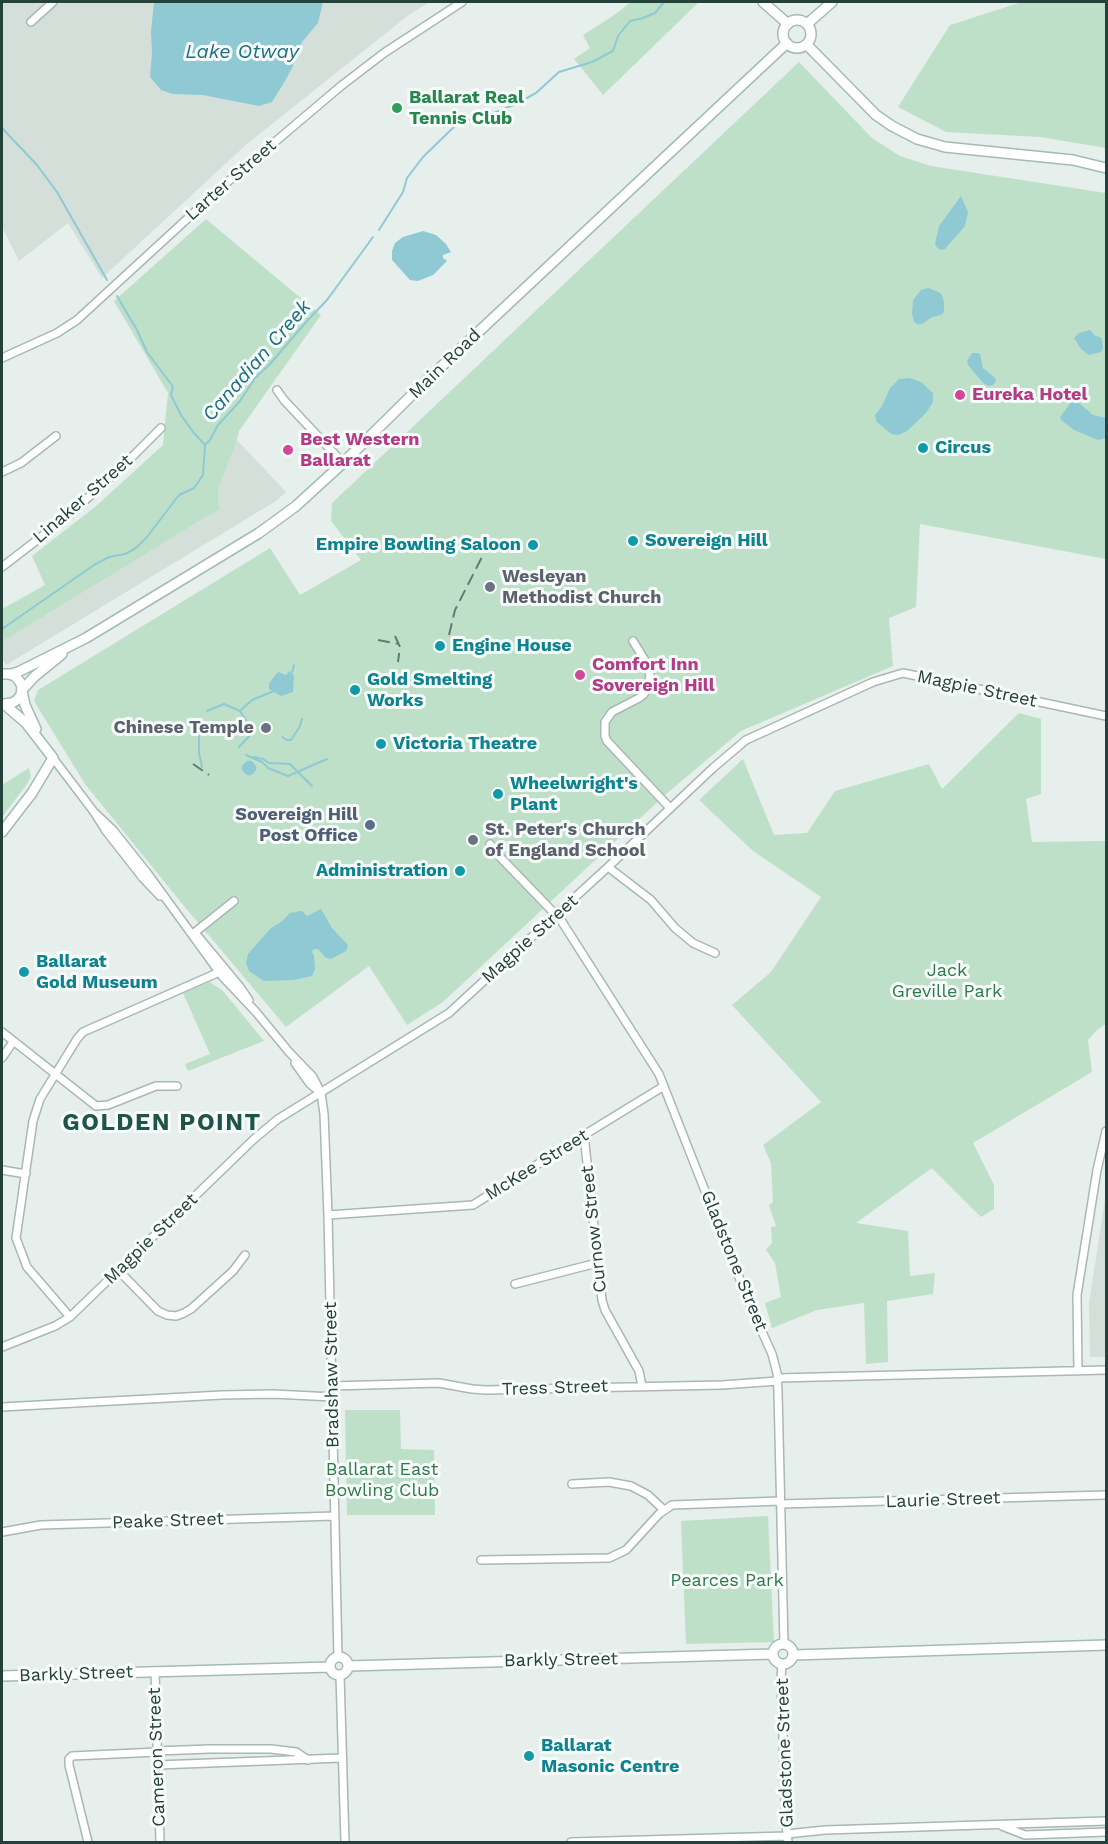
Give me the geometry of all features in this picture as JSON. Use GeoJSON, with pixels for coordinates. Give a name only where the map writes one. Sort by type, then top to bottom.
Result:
{"type":"FeatureCollection","features":[{"type":"Feature","properties":{"kind":"main road"},"geometry":{"type":"LineString","coordinates":[[763,2],[788,24]]}},
{"type":"Feature","properties":{"kind":"main road"},"geometry":{"type":"LineString","coordinates":[[807,24],[832,2]]}},
{"type":"Feature","properties":{"kind":"main road"},"geometry":{"type":"LineString","coordinates":[[796,20],[807,24],[811,34],[807,45],[796,48],[787,43],[784,34],[788,24],[796,20]]}},
{"type":"Feature","properties":{"kind":"main road","name":"Main Road"},"geometry":{"type":"LineString","coordinates":[[2,703],[15,701],[20,697],[22,690],[43,669],[74,645],[260,533],[296,506],[787,43]]}},
{"type":"Feature","properties":{"kind":"main road"},"geometry":{"type":"LineString","coordinates":[[807,45],[876,115],[917,139],[945,147],[1073,160],[1107,168]]}},
{"type":"Feature","properties":{"kind":"main road","name":"Main Road"},"geometry":{"type":"LineString","coordinates":[[6,673],[74,645]]}},
{"type":"Feature","properties":{"kind":"main road"},"geometry":{"type":"LineString","coordinates":[[6,673],[19,680],[26,708],[52,756]]}},
{"type":"Feature","properties":{"kind":"main road"},"geometry":{"type":"LineString","coordinates":[[2,703],[26,723],[52,756]]}},
{"type":"Feature","properties":{"kind":"main road"},"geometry":{"type":"LineString","coordinates":[[2,832],[32,793],[52,756]]}},
{"type":"Feature","properties":{"kind":"main road"},"geometry":{"type":"LineString","coordinates":[[784,1644],[790,1646],[794,1655],[790,1662],[783,1664],[776,1661],[773,1654],[776,1647],[784,1644]]}},
{"type":"Feature","properties":{"kind":"main road"},"geometry":{"type":"LineString","coordinates":[[794,1655],[1107,1644]]}},
{"type":"Feature","properties":{"kind":"main road","name":"Barkly Street"},"geometry":{"type":"LineString","coordinates":[[348,1666],[773,1654]]}},
{"type":"Feature","properties":{"kind":"main road"},"geometry":{"type":"LineString","coordinates":[[338,1657],[345,1659],[348,1666],[346,1672],[340,1675],[333,1673],[330,1667],[332,1660],[338,1657]]}},
{"type":"Feature","properties":{"kind":"main road","name":"Barkly Street"},"geometry":{"type":"LineString","coordinates":[[2,1676],[330,1667]]}},
{"type":"Feature","properties":{"kind":"street"},"geometry":{"type":"LineString","coordinates":[[31,22],[53,2]]}},
{"type":"Feature","properties":{"kind":"street","name":"Larter Street"},"geometry":{"type":"LineString","coordinates":[[2,358],[45,339],[73,323],[224,185],[341,86],[384,53],[462,2]]}},
{"type":"Feature","properties":{"kind":"street"},"geometry":{"type":"LineString","coordinates":[[277,390],[343,463]]}},
{"type":"Feature","properties":{"kind":"street","name":"Linaker Street"},"geometry":{"type":"LineString","coordinates":[[2,567],[67,517],[161,428]]}},
{"type":"Feature","properties":{"kind":"street"},"geometry":{"type":"LineString","coordinates":[[2,472],[21,463],[56,436]]}},
{"type":"Feature","properties":{"kind":"street"},"geometry":{"type":"LineString","coordinates":[[633,640],[646,662],[650,675],[648,686],[639,698],[612,712],[605,722],[605,736],[607,741],[670,808]]}},
{"type":"Feature","properties":{"kind":"street","name":"Magpie Street"},"geometry":{"type":"LineString","coordinates":[[2,1347],[55,1326],[70,1317],[283,1115],[449,1013],[557,915],[725,756],[746,740],[862,687],[903,673],[1107,716]]}},
{"type":"Feature","properties":{"kind":"street"},"geometry":{"type":"LineString","coordinates":[[52,756],[94,812],[105,831],[134,861],[146,881],[170,906],[222,971],[240,987],[310,1084],[321,1093]]}},
{"type":"Feature","properties":{"kind":"street","name":"Gladstone Street"},"geometry":{"type":"LineString","coordinates":[[490,844],[557,915],[651,1060],[664,1086],[750,1305],[770,1349],[778,1380],[784,1644]]}},
{"type":"Feature","properties":{"kind":"street"},"geometry":{"type":"LineString","coordinates":[[608,867],[651,900],[675,928],[693,943],[715,953]]}},
{"type":"Feature","properties":{"kind":"street"},"geometry":{"type":"LineString","coordinates":[[194,933],[234,900]]}},
{"type":"Feature","properties":{"kind":"street"},"geometry":{"type":"LineString","coordinates":[[183,922],[222,971]]}},
{"type":"Feature","properties":{"kind":"street"},"geometry":{"type":"LineString","coordinates":[[70,1317],[27,1267],[16,1236],[36,1111],[42,1095],[83,1032],[222,971]]}},
{"type":"Feature","properties":{"kind":"street"},"geometry":{"type":"LineString","coordinates":[[2,1032],[98,1107],[106,1106],[158,1085],[177,1086]]}},
{"type":"Feature","properties":{"kind":"street"},"geometry":{"type":"LineString","coordinates":[[2,1058],[13,1042]]}},
{"type":"Feature","properties":{"kind":"street","name":"McKee Street"},"geometry":{"type":"LineString","coordinates":[[328,1215],[473,1205],[664,1086]]}},
{"type":"Feature","properties":{"kind":"street","name":"Bradshaw Street"},"geometry":{"type":"LineString","coordinates":[[321,1093],[328,1215],[338,1657]]}},
{"type":"Feature","properties":{"kind":"street"},"geometry":{"type":"LineString","coordinates":[[1078,1371],[1078,1285],[1097,1170],[1107,1131]]}},
{"type":"Feature","properties":{"kind":"street","name":"Curnow Street"},"geometry":{"type":"LineString","coordinates":[[584,1135],[603,1305],[639,1371],[642,1386]]}},
{"type":"Feature","properties":{"kind":"street"},"geometry":{"type":"LineString","coordinates":[[2,1170],[26,1174]]}},
{"type":"Feature","properties":{"kind":"street"},"geometry":{"type":"LineString","coordinates":[[118,1270],[158,1311],[171,1316],[181,1315],[191,1309],[232,1271],[244,1255]]}},
{"type":"Feature","properties":{"kind":"street"},"geometry":{"type":"LineString","coordinates":[[515,1284],[597,1263]]}},
{"type":"Feature","properties":{"kind":"street","name":"Tress Street"},"geometry":{"type":"LineString","coordinates":[[332,1386],[439,1383],[486,1390],[730,1385],[778,1380],[1107,1370]]}},
{"type":"Feature","properties":{"kind":"street"},"geometry":{"type":"LineString","coordinates":[[2,1407],[222,1395],[273,1394],[333,1397]]}},
{"type":"Feature","properties":{"kind":"street"},"geometry":{"type":"LineString","coordinates":[[481,1560],[613,1557],[626,1550],[664,1510],[651,1497],[631,1486],[609,1482],[572,1484]]}},
{"type":"Feature","properties":{"kind":"street","name":"Laurie Street"},"geometry":{"type":"LineString","coordinates":[[664,1510],[678,1504],[1107,1495]]}},
{"type":"Feature","properties":{"kind":"street","name":"Peake Street"},"geometry":{"type":"LineString","coordinates":[[2,1533],[41,1525],[335,1516]]}},
{"type":"Feature","properties":{"kind":"street","name":"Gladstone Street"},"geometry":{"type":"LineString","coordinates":[[783,1664],[781,1679],[788,1837]]}},
{"type":"Feature","properties":{"kind":"street","name":"Cameron Street"},"geometry":{"type":"LineString","coordinates":[[155,1671],[160,1842]]}},
{"type":"Feature","properties":{"kind":"street"},"geometry":{"type":"LineString","coordinates":[[340,1675],[345,1842]]}},
{"type":"Feature","properties":{"kind":"street"},"geometry":{"type":"LineString","coordinates":[[88,1842],[69,1765],[72,1756],[209,1749],[271,1749],[296,1752],[308,1760]]}},
{"type":"Feature","properties":{"kind":"street"},"geometry":{"type":"LineString","coordinates":[[158,1765],[341,1758]]}},
{"type":"Feature","properties":{"kind":"street"},"geometry":{"type":"LineString","coordinates":[[571,1842],[788,1837],[825,1830],[1107,1821]]}},
{"type":"Feature","properties":{"kind":"street"},"geometry":{"type":"LineString","coordinates":[[999,1825],[1025,1835],[1107,1833]]}},
{"type":"Feature","properties":{"kind":"shaded area"},"geometry":{"type":"Polygon","coordinates":[[[2,2],[430,2],[410,14],[247,144],[102,278],[68,223],[19,261],[2,227],[2,2]]]}},
{"type":"Feature","properties":{"kind":"shaded area"},"geometry":{"type":"Polygon","coordinates":[[[237,440],[286,492],[276,501],[6,665],[2,658],[2,642],[219,510],[218,490],[237,440]]]}},
{"type":"Feature","properties":{"kind":"shaded area"},"geometry":{"type":"Polygon","coordinates":[[[1106,1193],[1106,1357],[1090,1357],[1089,1303],[1106,1193]]]}},
{"type":"Feature","properties":{"kind":"green space"},"geometry":{"type":"Polygon","coordinates":[[[631,2],[699,2],[603,95],[574,59],[590,48],[583,35],[631,2]]]}},
{"type":"Feature","properties":{"kind":"green space"},"geometry":{"type":"Polygon","coordinates":[[[1022,2],[1106,2],[1106,148],[1040,137],[946,132],[898,107],[950,25],[1022,2]]]}},
{"type":"Feature","properties":{"kind":"green space","name":"Sovereign Hill"},"geometry":{"type":"Polygon","coordinates":[[[799,62],[872,138],[900,156],[931,166],[1106,193],[1106,559],[920,524],[916,607],[889,618],[893,666],[741,731],[665,795],[443,1002],[407,1025],[369,966],[286,1027],[85,784],[34,701],[38,690],[270,548],[300,595],[361,560],[331,521],[332,503],[799,62]]]}},
{"type":"Feature","properties":{"kind":"green space"},"geometry":{"type":"Polygon","coordinates":[[[206,219],[321,315],[239,431],[218,490],[219,510],[2,642],[2,609],[45,585],[32,556],[95,507],[163,445],[168,393],[114,301],[206,219]]]}},
{"type":"Feature","properties":{"kind":"green space","name":"Jack Greville Park"},"geometry":{"type":"Polygon","coordinates":[[[1019,713],[1041,719],[1041,794],[1026,799],[1032,842],[1106,841],[1106,1024],[1088,1040],[1092,1072],[973,1143],[994,1185],[994,1209],[981,1217],[932,1168],[856,1223],[908,1231],[910,1276],[935,1273],[933,1294],[887,1301],[888,1362],[866,1364],[864,1303],[817,1310],[772,1328],[765,1303],[781,1297],[775,1263],[766,1250],[772,1243],[771,1227],[776,1226],[769,1205],[773,1202],[771,1163],[763,1145],[821,1102],[732,1005],[771,972],[821,897],[753,851],[699,800],[743,759],[774,835],[807,833],[835,791],[929,764],[942,789],[1019,713]]]}},
{"type":"Feature","properties":{"kind":"green space"},"geometry":{"type":"Polygon","coordinates":[[[29,768],[31,776],[27,784],[2,817],[2,785],[29,768]]]}},
{"type":"Feature","properties":{"kind":"green space"},"geometry":{"type":"Polygon","coordinates":[[[210,982],[223,991],[264,1041],[188,1071],[185,1064],[210,1054],[183,993],[210,982]]]}},
{"type":"Feature","properties":{"kind":"green space","name":"Ballarat East Bowling Club"},"geometry":{"type":"Polygon","coordinates":[[[345,1410],[400,1410],[401,1449],[434,1450],[435,1515],[347,1515],[345,1410]]]}},
{"type":"Feature","properties":{"kind":"green space","name":"Pearces Park"},"geometry":{"type":"Polygon","coordinates":[[[768,1516],[774,1642],[686,1644],[681,1521],[768,1516]]]}},
{"type":"Feature","properties":{"kind":"water","name":"Lake Otway"},"geometry":{"type":"Polygon","coordinates":[[[154,2],[323,2],[318,23],[302,42],[285,81],[272,102],[259,106],[203,95],[173,94],[161,90],[150,77],[154,2]]]}},
{"type":"Feature","properties":{"kind":"water"},"geometry":{"type":"Polygon","coordinates":[[[961,196],[968,212],[965,226],[944,250],[938,249],[935,244],[939,226],[961,196]]]}},
{"type":"Feature","properties":{"kind":"water"},"geometry":{"type":"Polygon","coordinates":[[[423,231],[436,235],[451,252],[443,255],[447,261],[433,275],[418,281],[410,280],[392,260],[392,251],[395,243],[403,237],[423,231]]]}},
{"type":"Feature","properties":{"kind":"water"},"geometry":{"type":"Polygon","coordinates":[[[928,288],[942,295],[944,312],[922,324],[917,324],[912,314],[913,300],[921,290],[928,288]]]}},
{"type":"Feature","properties":{"kind":"water"},"geometry":{"type":"Polygon","coordinates":[[[1090,330],[1102,339],[1103,348],[1101,352],[1089,355],[1081,349],[1074,338],[1079,333],[1090,330]]]}},
{"type":"Feature","properties":{"kind":"water"},"geometry":{"type":"Polygon","coordinates":[[[972,353],[980,354],[983,368],[995,378],[993,385],[984,384],[968,365],[967,361],[972,353]]]}},
{"type":"Feature","properties":{"kind":"water"},"geometry":{"type":"Polygon","coordinates":[[[910,378],[921,382],[933,393],[933,402],[926,413],[907,431],[898,435],[891,434],[876,421],[875,415],[890,388],[899,379],[910,378]]]}},
{"type":"Feature","properties":{"kind":"water"},"geometry":{"type":"Polygon","coordinates":[[[1072,401],[1077,401],[1093,415],[1106,418],[1106,438],[1098,440],[1074,430],[1061,420],[1060,417],[1072,401]]]}},
{"type":"Feature","properties":{"kind":"water"},"geometry":{"type":"Polygon","coordinates":[[[289,671],[294,676],[293,692],[281,696],[269,689],[269,683],[278,672],[286,675],[289,671]]]}},
{"type":"Feature","properties":{"kind":"water"},"geometry":{"type":"Polygon","coordinates":[[[321,909],[332,928],[348,945],[346,951],[331,959],[326,958],[318,949],[313,949],[315,969],[312,976],[294,980],[264,981],[249,971],[246,963],[248,954],[271,928],[290,913],[302,911],[307,916],[321,909]]]}},
{"type":"Feature","properties":{"kind":"waterway","name":"Canadian Creek"},"geometry":{"type":"LineString","coordinates":[[379,230],[403,192],[407,178],[423,157],[459,122],[491,114],[516,104],[536,93],[559,72],[592,62],[613,51],[618,36],[630,21],[655,13],[664,2]]}},
{"type":"Feature","properties":{"kind":"waterway"},"geometry":{"type":"LineString","coordinates":[[2,128],[37,165],[57,192],[107,280]]}},
{"type":"Feature","properties":{"kind":"waterway","name":"Canadian Creek"},"geometry":{"type":"LineString","coordinates":[[2,629],[94,565],[136,548],[179,495],[194,488],[203,475],[205,445],[218,425],[240,401],[255,378],[327,300],[373,237]]}},
{"type":"Feature","properties":{"kind":"waterway"},"geometry":{"type":"LineString","coordinates":[[117,296],[147,352],[173,387],[171,395],[181,415],[204,444]]}},
{"type":"Feature","properties":{"kind":"waterway"},"geometry":{"type":"LineString","coordinates":[[292,673],[294,665]]}},
{"type":"Feature","properties":{"kind":"waterway"},"geometry":{"type":"LineString","coordinates":[[239,747],[251,734],[251,728],[240,711],[252,700],[274,691]]}},
{"type":"Feature","properties":{"kind":"waterway"},"geometry":{"type":"LineString","coordinates":[[207,711],[224,704],[240,711]]}},
{"type":"Feature","properties":{"kind":"waterway"},"geometry":{"type":"LineString","coordinates":[[282,737],[291,740],[302,719]]}},
{"type":"Feature","properties":{"kind":"waterway"},"geometry":{"type":"LineString","coordinates":[[202,767],[199,734],[204,724]]}},
{"type":"Feature","properties":{"kind":"waterway"},"geometry":{"type":"LineString","coordinates":[[246,755],[288,776],[327,759]]}},
{"type":"Feature","properties":{"kind":"waterway"},"geometry":{"type":"LineString","coordinates":[[254,757],[269,763],[290,764],[312,786]]}},
{"type":"Feature","properties":{"kind":"waterway"},"geometry":{"type":"LineString","coordinates":[[249,765],[252,768],[249,771],[246,768],[249,765]]}},
{"type":"Feature","properties":{"kind":"railway"},"geometry":{"type":"LineString","coordinates":[[449,635],[455,610],[482,557]]}},
{"type":"Feature","properties":{"kind":"railway"},"geometry":{"type":"LineString","coordinates":[[395,636],[400,647],[398,662]]}},
{"type":"Feature","properties":{"kind":"railway"},"geometry":{"type":"LineString","coordinates":[[378,640],[399,644]]}},
{"type":"Feature","properties":{"kind":"railway"},"geometry":{"type":"LineString","coordinates":[[193,764],[209,775]]}},
{"type":"Feature","properties":{"kind":"place","name":"Ballarat Real Tennis Club"},"geometry":{"type":"Point","coordinates":[397,108]}},
{"type":"Feature","properties":{"kind":"place","name":"Eureka Hotel"},"geometry":{"type":"Point","coordinates":[960,395]}},
{"type":"Feature","properties":{"kind":"place","name":"Circus"},"geometry":{"type":"Point","coordinates":[923,448]}},
{"type":"Feature","properties":{"kind":"place","name":"Best Western Ballarat"},"geometry":{"type":"Point","coordinates":[288,450]}},
{"type":"Feature","properties":{"kind":"place","name":"Sovereign Hill"},"geometry":{"type":"Point","coordinates":[633,541]}},
{"type":"Feature","properties":{"kind":"place","name":"Empire Bowling Saloon"},"geometry":{"type":"Point","coordinates":[533,545]}},
{"type":"Feature","properties":{"kind":"place","name":"Wesleyan Methodist Church"},"geometry":{"type":"Point","coordinates":[490,587]}},
{"type":"Feature","properties":{"kind":"place","name":"Engine House"},"geometry":{"type":"Point","coordinates":[440,646]}},
{"type":"Feature","properties":{"kind":"place","name":"Comfort Inn Sovereign Hill"},"geometry":{"type":"Point","coordinates":[580,675]}},
{"type":"Feature","properties":{"kind":"place","name":"Gold Smelting Works"},"geometry":{"type":"Point","coordinates":[355,690]}},
{"type":"Feature","properties":{"kind":"place","name":"Chinese Temple"},"geometry":{"type":"Point","coordinates":[266,728]}},
{"type":"Feature","properties":{"kind":"place","name":"Victoria Theatre"},"geometry":{"type":"Point","coordinates":[381,744]}},
{"type":"Feature","properties":{"kind":"place","name":"Wheelwright's Plant"},"geometry":{"type":"Point","coordinates":[498,794]}},
{"type":"Feature","properties":{"kind":"place","name":"Sovereign Hill Post Office"},"geometry":{"type":"Point","coordinates":[370,825]}},
{"type":"Feature","properties":{"kind":"place","name":"St. Peter's Church of England School"},"geometry":{"type":"Point","coordinates":[473,840]}},
{"type":"Feature","properties":{"kind":"place","name":"Administration"},"geometry":{"type":"Point","coordinates":[460,871]}},
{"type":"Feature","properties":{"kind":"place","name":"Ballarat Gold Museum"},"geometry":{"type":"Point","coordinates":[24,972]}},
{"type":"Feature","properties":{"kind":"place","name":"Ballarat Masonic Centre"},"geometry":{"type":"Point","coordinates":[529,1756]}},
{"type":"Feature","properties":{"kind":"district","name":"GOLDEN POINT"},"geometry":{"type":"Point","coordinates":[162,1123]}}]}
